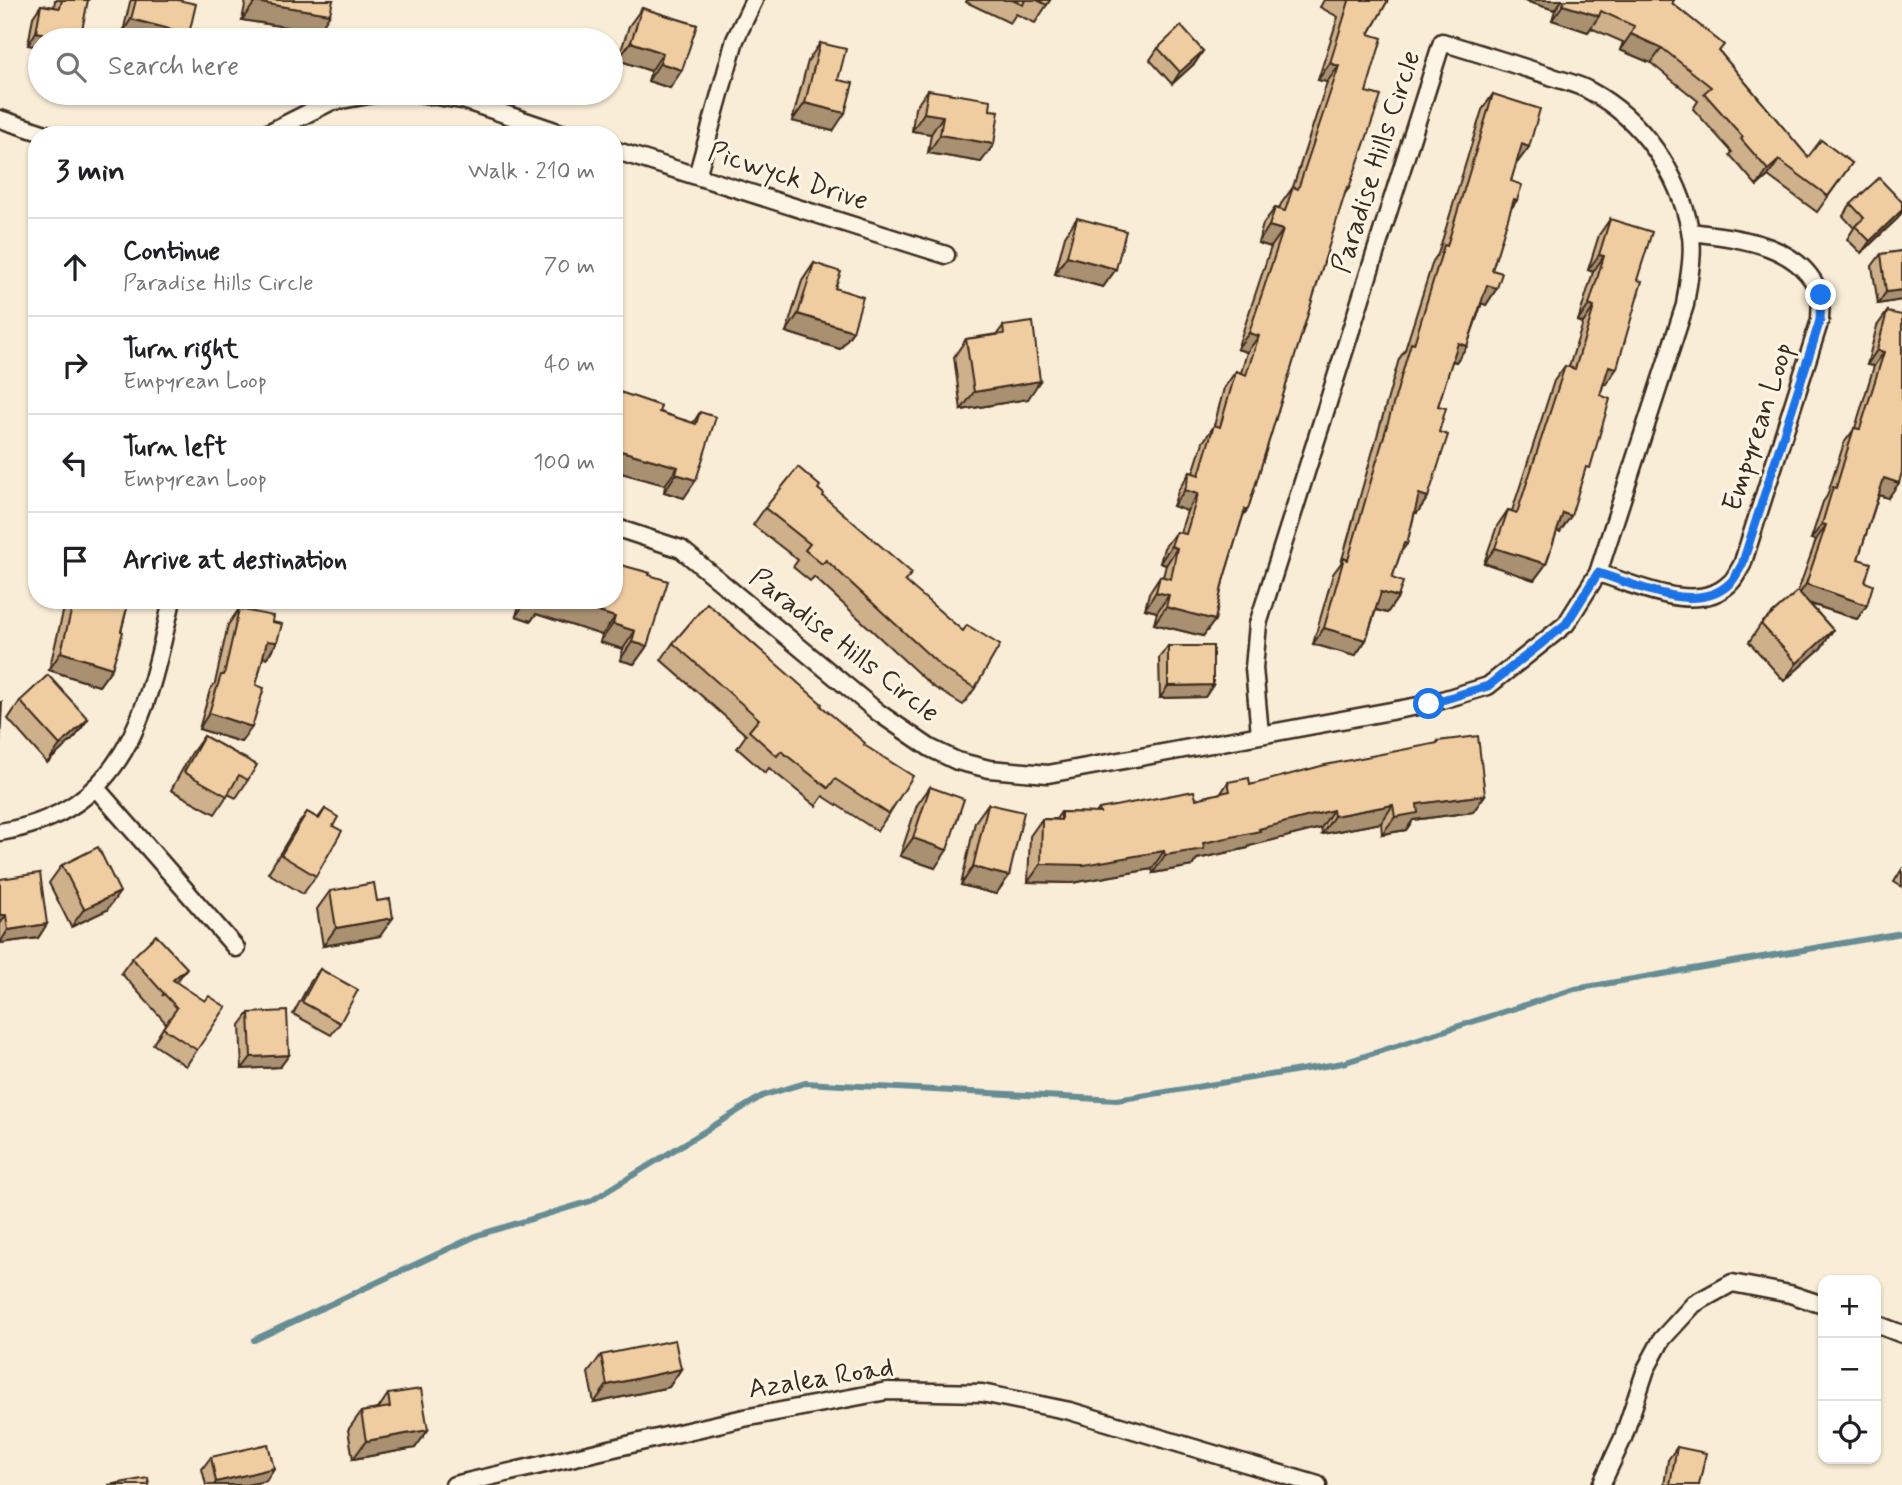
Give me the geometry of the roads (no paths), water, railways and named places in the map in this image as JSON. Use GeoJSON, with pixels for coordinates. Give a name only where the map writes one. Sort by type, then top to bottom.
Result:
{"type":"FeatureCollection","features":[{"type":"Feature","properties":{"kind":"street"},"geometry":{"type":"LineString","coordinates":[[696,176],[735,40],[754,0]]}},
{"type":"Feature","properties":{"kind":"street","name":"Paradise Hills Circle"},"geometry":{"type":"LineString","coordinates":[[623,530],[681,549],[908,734],[957,761],[1012,773],[1048,774],[1168,754],[1261,734],[1429,704],[1488,686],[1566,624],[1598,573],[1685,305],[1691,232],[1668,168],[1645,136],[1615,106],[1588,89],[1442,42],[1258,624],[1254,668],[1261,734]]}},
{"type":"Feature","properties":{"kind":"street"},"geometry":{"type":"LineString","coordinates":[[282,126],[324,105]]}},
{"type":"Feature","properties":{"kind":"street"},"geometry":{"type":"LineString","coordinates":[[478,105],[540,126]]}},
{"type":"Feature","properties":{"kind":"street"},"geometry":{"type":"LineString","coordinates":[[0,119],[28,128]]}},
{"type":"Feature","properties":{"kind":"street","name":"Picwyck Drive"},"geometry":{"type":"LineString","coordinates":[[623,153],[946,255]]}},
{"type":"Feature","properties":{"kind":"street","name":"Empyrean Loop"},"geometry":{"type":"LineString","coordinates":[[1598,573],[1678,598],[1703,598],[1729,584],[1742,565],[1820,320],[1821,295],[1807,271],[1783,253],[1738,238],[1691,232]]}},
{"type":"Feature","properties":{"kind":"street"},"geometry":{"type":"LineString","coordinates":[[0,832],[16,830],[54,816],[96,788],[119,760],[137,729],[151,690],[170,609]]}},
{"type":"Feature","properties":{"kind":"street"},"geometry":{"type":"LineString","coordinates":[[96,788],[236,948]]}},
{"type":"Feature","properties":{"kind":"street"},"geometry":{"type":"LineString","coordinates":[[1601,1485],[1623,1438],[1642,1378],[1661,1339],[1694,1304],[1732,1283],[1790,1294],[1818,1303]]}},
{"type":"Feature","properties":{"kind":"street"},"geometry":{"type":"LineString","coordinates":[[1881,1326],[1902,1334]]}},
{"type":"Feature","properties":{"kind":"street","name":"Azalea Road"},"geometry":{"type":"LineString","coordinates":[[454,1485],[744,1418],[887,1391],[982,1393],[1070,1411],[1318,1485]]}},
{"type":"Feature","properties":{"kind":"waterway"},"geometry":{"type":"LineString","coordinates":[[254,1340],[478,1235],[591,1201],[762,1096],[805,1083],[1117,1100],[1343,1063],[1575,989],[1902,933]]}}]}
